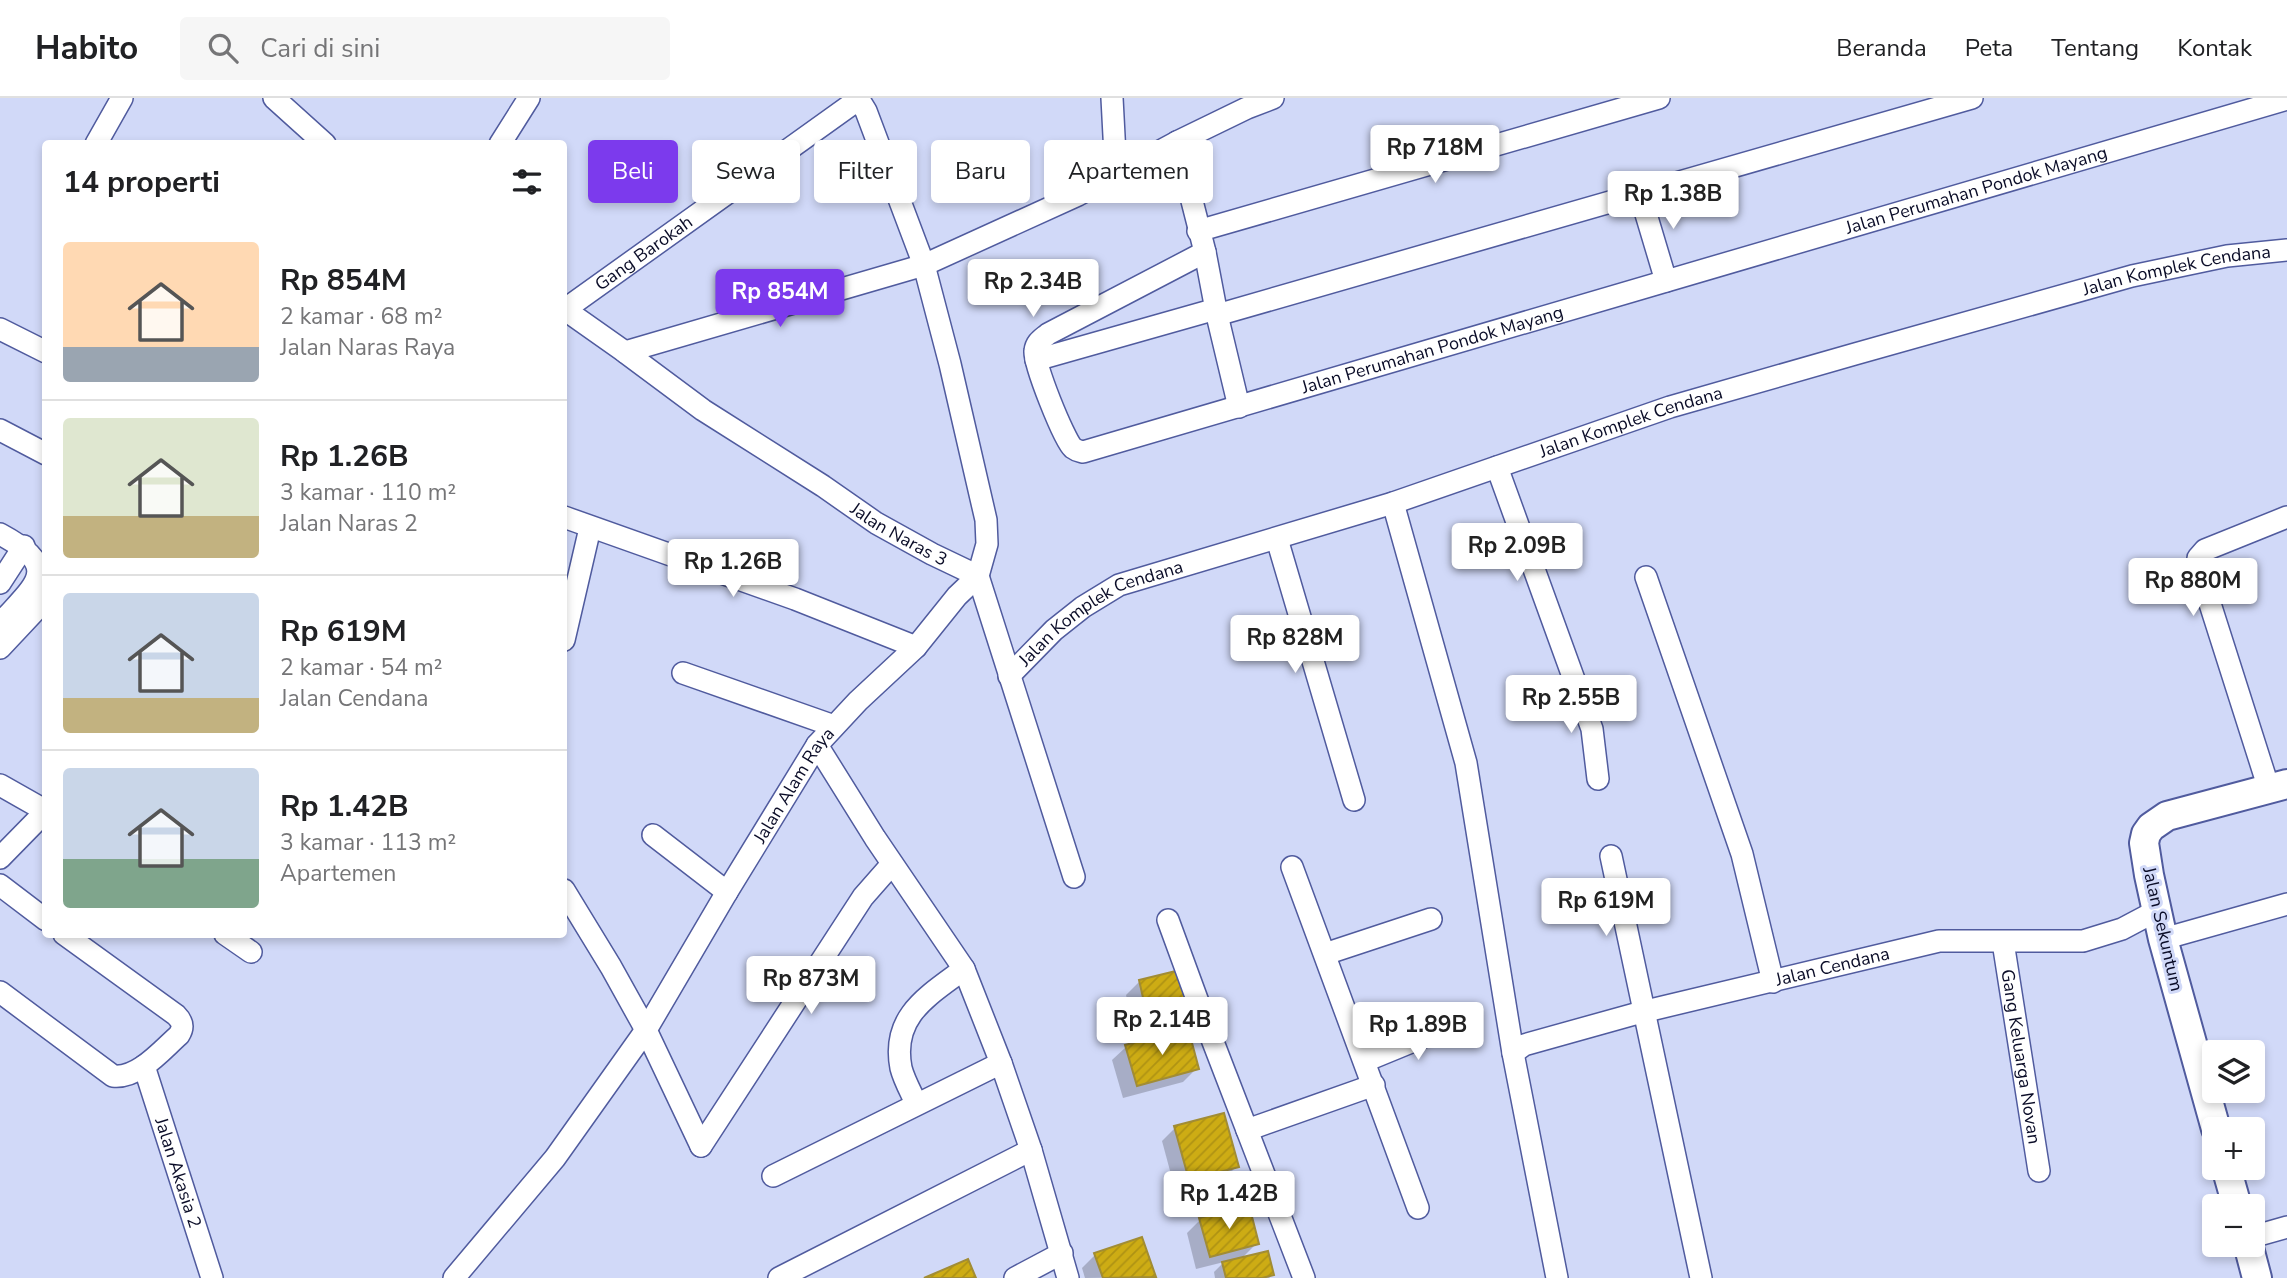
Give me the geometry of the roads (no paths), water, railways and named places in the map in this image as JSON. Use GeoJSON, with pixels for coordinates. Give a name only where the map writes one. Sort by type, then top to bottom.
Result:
{"type":"FeatureCollection","features":[{"type":"Feature","properties":{"kind":"street"},"geometry":{"type":"LineString","coordinates":[[98,140],[122,98]]}},
{"type":"Feature","properties":{"kind":"street"},"geometry":{"type":"LineString","coordinates":[[274,98],[321,140]]}},
{"type":"Feature","properties":{"kind":"street"},"geometry":{"type":"LineString","coordinates":[[502,140],[528,98]]}},
{"type":"Feature","properties":{"kind":"street"},"geometry":{"type":"LineString","coordinates":[[1112,98],[1114,140]]}},
{"type":"Feature","properties":{"kind":"street"},"geometry":{"type":"LineString","coordinates":[[1181,140],[1273,98]]}},
{"type":"Feature","properties":{"kind":"street"},"geometry":{"type":"LineString","coordinates":[[1198,231],[1659,98]]}},
{"type":"Feature","properties":{"kind":"street"},"geometry":{"type":"LineString","coordinates":[[1205,252],[1048,334],[1037,343],[1034,353],[1036,360],[1640,194],[1972,98]]}},
{"type":"Feature","properties":{"kind":"street"},"geometry":{"type":"LineString","coordinates":[[859,99],[866,111],[924,265],[986,520],[987,544],[978,576],[1074,877]]}},
{"type":"Feature","properties":{"kind":"street","name":"Gang Barokah"},"geometry":{"type":"LineString","coordinates":[[567,308],[859,99]]}},
{"type":"Feature","properties":{"kind":"street","name":"Jalan Perumahan Pondok Mayang"},"geometry":{"type":"LineString","coordinates":[[1036,360],[1071,447],[1083,452],[2287,99]]}},
{"type":"Feature","properties":{"kind":"street"},"geometry":{"type":"LineString","coordinates":[[1640,194],[1666,281]]}},
{"type":"Feature","properties":{"kind":"street"},"geometry":{"type":"LineString","coordinates":[[625,352],[924,265],[1060,203]]}},
{"type":"Feature","properties":{"kind":"street"},"geometry":{"type":"LineString","coordinates":[[1191,203],[1205,252],[1239,407]]}},
{"type":"Feature","properties":{"kind":"street","name":"Jalan Komplek Cendana"},"geometry":{"type":"LineString","coordinates":[[1009,676],[1054,630],[1083,607],[1119,585],[1393,503],[1670,407],[2132,276],[2227,256],[2287,250]]}},
{"type":"Feature","properties":{"kind":"street","name":"Jalan Naras 3"},"geometry":{"type":"LineString","coordinates":[[567,312],[702,410],[823,486],[876,523],[978,576]]}},
{"type":"Feature","properties":{"kind":"street"},"geometry":{"type":"LineString","coordinates":[[0,329],[42,350]]}},
{"type":"Feature","properties":{"kind":"street"},"geometry":{"type":"LineString","coordinates":[[0,430],[42,452]]}},
{"type":"Feature","properties":{"kind":"street"},"geometry":{"type":"LineString","coordinates":[[1497,467],[1592,729],[1598,779]]}},
{"type":"Feature","properties":{"kind":"street"},"geometry":{"type":"LineString","coordinates":[[1393,503],[1466,763],[1513,1053],[1557,1278]]}},
{"type":"Feature","properties":{"kind":"street"},"geometry":{"type":"LineString","coordinates":[[2278,787],[2198,566],[2198,558],[2205,550],[2287,517]]}},
{"type":"Feature","properties":{"kind":"street"},"geometry":{"type":"LineString","coordinates":[[567,518],[795,598],[916,647]]}},
{"type":"Feature","properties":{"kind":"street"},"geometry":{"type":"LineString","coordinates":[[567,627],[590,528]]}},
{"type":"Feature","properties":{"kind":"street"},"geometry":{"type":"LineString","coordinates":[[0,534],[35,552]]}},
{"type":"Feature","properties":{"kind":"street"},"geometry":{"type":"LineString","coordinates":[[1277,539],[1354,800]]}},
{"type":"Feature","properties":{"kind":"street"},"geometry":{"type":"LineString","coordinates":[[0,583],[35,552]]}},
{"type":"Feature","properties":{"kind":"street"},"geometry":{"type":"LineString","coordinates":[[0,624],[36,583],[38,573],[35,552]]}},
{"type":"Feature","properties":{"kind":"street","name":"Jalan Alam Raya"},"geometry":{"type":"LineString","coordinates":[[454,1278],[555,1157],[646,1030],[817,745],[916,647],[957,596],[978,576]]}},
{"type":"Feature","properties":{"kind":"street"},"geometry":{"type":"LineString","coordinates":[[1646,577],[1742,854],[1773,982]]}},
{"type":"Feature","properties":{"kind":"street"},"geometry":{"type":"LineString","coordinates":[[0,648],[42,603]]}},
{"type":"Feature","properties":{"kind":"street"},"geometry":{"type":"LineString","coordinates":[[683,673],[834,726]]}},
{"type":"Feature","properties":{"kind":"street"},"geometry":{"type":"LineString","coordinates":[[817,745],[892,864],[964,970],[1001,1063],[1031,1150],[1069,1278]]}},
{"type":"Feature","properties":{"kind":"street"},"geometry":{"type":"LineString","coordinates":[[0,785],[42,809]]}},
{"type":"Feature","properties":{"kind":"street","name":"Jalan Sekuntum"},"geometry":{"type":"LineString","coordinates":[[2213,1117],[2163,939],[2144,843],[2151,827],[2168,816],[2278,787]]}},
{"type":"Feature","properties":{"kind":"street"},"geometry":{"type":"LineString","coordinates":[[0,858],[42,815]]}},
{"type":"Feature","properties":{"kind":"street"},"geometry":{"type":"LineString","coordinates":[[653,835],[727,892]]}},
{"type":"Feature","properties":{"kind":"street"},"geometry":{"type":"LineString","coordinates":[[1611,856],[1642,1012],[1701,1278]]}},
{"type":"Feature","properties":{"kind":"street"},"geometry":{"type":"LineString","coordinates":[[567,895],[646,1030],[701,1146],[863,897],[892,864]]}},
{"type":"Feature","properties":{"kind":"street"},"geometry":{"type":"LineString","coordinates":[[1292,867],[1418,1208]]}},
{"type":"Feature","properties":{"kind":"street"},"geometry":{"type":"LineString","coordinates":[[0,885],[42,917]]}},
{"type":"Feature","properties":{"kind":"street"},"geometry":{"type":"LineString","coordinates":[[2163,939],[2287,904]]}},
{"type":"Feature","properties":{"kind":"street","name":"Jalan Cendana"},"geometry":{"type":"LineString","coordinates":[[1513,1053],[1524,1045],[1642,1012],[1939,942],[2084,941],[2122,929],[2156,911]]}},
{"type":"Feature","properties":{"kind":"street"},"geometry":{"type":"LineString","coordinates":[[1325,954],[1431,919]]}},
{"type":"Feature","properties":{"kind":"street"},"geometry":{"type":"LineString","coordinates":[[1168,920],[1303,1278]]}},
{"type":"Feature","properties":{"kind":"street"},"geometry":{"type":"LineString","coordinates":[[0,992],[113,1076],[119,1077],[144,1066],[179,1035],[183,1029],[180,1020],[69,938]]}},
{"type":"Feature","properties":{"kind":"street"},"geometry":{"type":"LineString","coordinates":[[231,938],[251,952]]}},
{"type":"Feature","properties":{"kind":"street","name":"Gang Keluarga Novan"},"geometry":{"type":"LineString","coordinates":[[2003,942],[2039,1171]]}},
{"type":"Feature","properties":{"kind":"street"},"geometry":{"type":"LineString","coordinates":[[916,1104],[902,1070],[899,1049],[903,1028],[914,1008],[964,970]]}},
{"type":"Feature","properties":{"kind":"street"},"geometry":{"type":"LineString","coordinates":[[1365,1061],[1455,1024]]}},
{"type":"Feature","properties":{"kind":"street"},"geometry":{"type":"LineString","coordinates":[[773,1176],[1001,1063]]}},
{"type":"Feature","properties":{"kind":"street","name":"Jalan Akasia 2"},"geometry":{"type":"LineString","coordinates":[[144,1066],[212,1278]]}},
{"type":"Feature","properties":{"kind":"street"},"geometry":{"type":"LineString","coordinates":[[1247,1130],[1374,1085]]}},
{"type":"Feature","properties":{"kind":"street"},"geometry":{"type":"LineString","coordinates":[[779,1278],[1031,1150]]}},
{"type":"Feature","properties":{"kind":"street"},"geometry":{"type":"LineString","coordinates":[[2265,1233],[2287,1227]]}},
{"type":"Feature","properties":{"kind":"street"},"geometry":{"type":"LineString","coordinates":[[1015,1278],[1062,1253]]}},
{"type":"Feature","properties":{"kind":"street"},"geometry":{"type":"LineString","coordinates":[[2251,1257],[2257,1278]]}}]}
